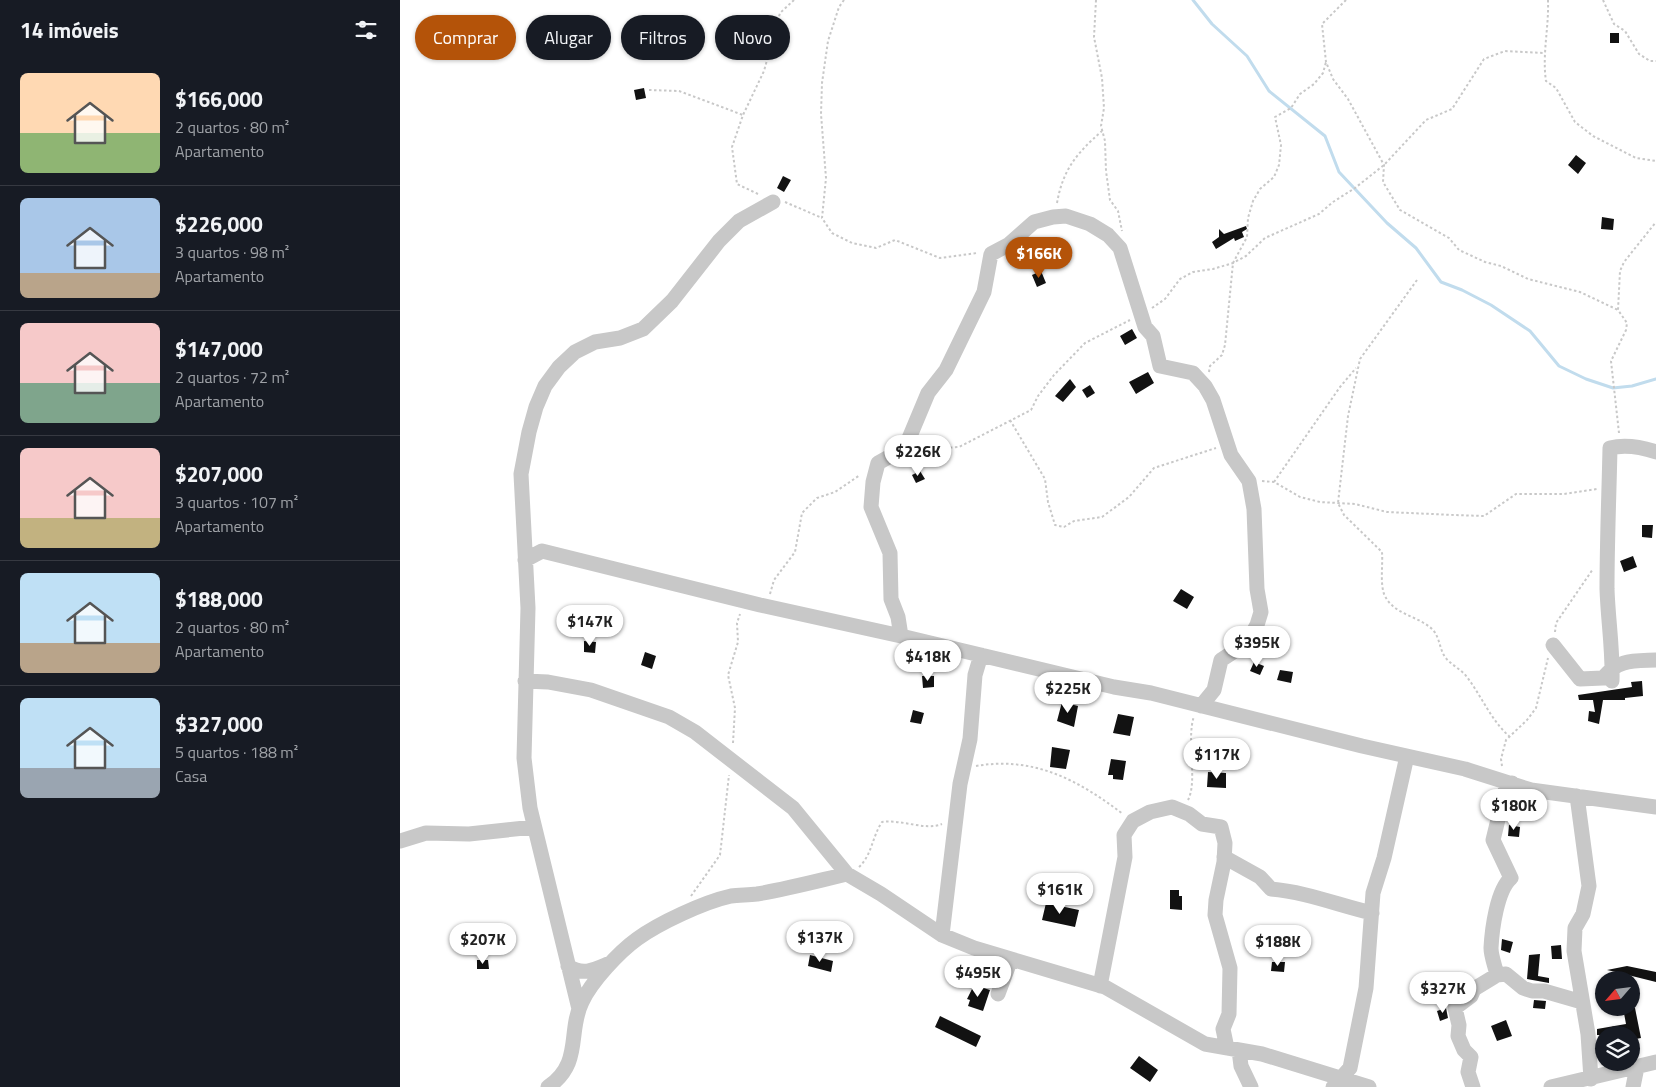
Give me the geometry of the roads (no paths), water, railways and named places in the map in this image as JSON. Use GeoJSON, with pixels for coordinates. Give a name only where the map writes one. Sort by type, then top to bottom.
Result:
{"type":"FeatureCollection","features":[{"type":"Feature","properties":{"kind":"street"},"geometry":{"type":"LineString","coordinates":[[579,1009],[534,827],[524,758],[525,681],[528,653],[521,474],[536,407],[545,386],[558,367],[575,352],[595,342],[620,338],[643,329],[672,301],[719,241],[738,221],[773,202]]}},
{"type":"Feature","properties":{"kind":"street"},"geometry":{"type":"LineString","coordinates":[[901,636],[898,617],[891,599],[890,553],[871,507],[873,482],[878,463],[906,448],[928,393],[946,370],[984,292],[991,254],[1008,245],[1034,222],[1066,216],[1090,224],[1108,235],[1120,248],[1144,327],[1153,336],[1160,366],[1194,373],[1207,389],[1231,455],[1249,481],[1254,509],[1257,589],[1261,612],[1257,625],[1247,642],[1221,660],[1214,690],[1201,706]]}},
{"type":"Feature","properties":{"kind":"street"},"geometry":{"type":"LineString","coordinates":[[1612,673],[1606,537],[1610,448],[1620,446],[1642,448],[1656,452]]}},
{"type":"Feature","properties":{"kind":"street"},"geometry":{"type":"LineString","coordinates":[[525,560],[542,551],[760,605],[1201,706],[1508,781],[1531,790],[1656,807]]}},
{"type":"Feature","properties":{"kind":"street"},"geometry":{"type":"LineString","coordinates":[[1553,645],[1580,679],[1603,678],[1634,661],[1656,660]]}},
{"type":"Feature","properties":{"kind":"street"},"geometry":{"type":"LineString","coordinates":[[942,935],[944,905],[970,739],[975,675],[981,655]]}},
{"type":"Feature","properties":{"kind":"street"},"geometry":{"type":"LineString","coordinates":[[525,681],[548,682],[591,690],[668,717],[695,732],[793,808],[847,874],[882,894],[942,935],[974,948],[1100,986],[1149,1010],[1205,1044],[1262,1054],[1337,1082],[1369,1087]]}},
{"type":"Feature","properties":{"kind":"street"},"geometry":{"type":"LineString","coordinates":[[1337,1082],[1350,1068],[1366,988],[1373,893],[1384,858],[1407,756]]}},
{"type":"Feature","properties":{"kind":"street"},"geometry":{"type":"LineString","coordinates":[[1497,975],[1491,949],[1494,932],[1493,924],[1503,884],[1511,878],[1493,840],[1508,781]]}},
{"type":"Feature","properties":{"kind":"street"},"geometry":{"type":"LineString","coordinates":[[1577,796],[1589,886],[1583,914],[1575,928],[1574,951],[1590,1048],[1591,1079]]}},
{"type":"Feature","properties":{"kind":"street"},"geometry":{"type":"LineString","coordinates":[[1100,986],[1125,857],[1124,835],[1133,821],[1150,812],[1172,807],[1189,814],[1202,824],[1221,827],[1225,843],[1224,858],[1215,915],[1230,968],[1230,1014],[1223,1029],[1251,1087]]}},
{"type":"Feature","properties":{"kind":"street"},"geometry":{"type":"LineString","coordinates":[[400,841],[426,833],[469,834],[534,827]]}},
{"type":"Feature","properties":{"kind":"street"},"geometry":{"type":"LineString","coordinates":[[1224,858],[1260,877],[1271,889],[1311,895],[1372,913]]}},
{"type":"Feature","properties":{"kind":"street"},"geometry":{"type":"LineString","coordinates":[[548,1087],[554,1083],[572,1058],[579,1009],[583,1000],[603,972],[636,939],[675,918],[730,896],[756,894],[847,874]]}},
{"type":"Feature","properties":{"kind":"street"},"geometry":{"type":"LineString","coordinates":[[998,994],[1011,959]]}},
{"type":"Feature","properties":{"kind":"street"},"geometry":{"type":"LineString","coordinates":[[568,966],[576,971],[589,972],[614,961]]}},
{"type":"Feature","properties":{"kind":"street"},"geometry":{"type":"LineString","coordinates":[[1473,1087],[1468,1072],[1471,1057],[1464,1050],[1458,1036],[1460,1025],[1455,1008],[1471,996],[1474,989],[1497,975],[1506,974],[1523,988],[1532,991],[1544,991],[1582,1002]]}},
{"type":"Feature","properties":{"kind":"street"},"geometry":{"type":"LineString","coordinates":[[1640,1066],[1656,1062]]}},
{"type":"Feature","properties":{"kind":"street"},"geometry":{"type":"LineString","coordinates":[[1551,1087],[1622,1071]]}},
{"type":"Feature","properties":{"kind":"street"},"geometry":{"type":"LineString","coordinates":[[1633,1087],[1636,1071]]}},
{"type":"Feature","properties":{"kind":"waterway"},"geometry":{"type":"LineString","coordinates":[[1193,0],[1212,24],[1247,56],[1269,91],[1325,136],[1339,172],[1387,223],[1416,248],[1441,282],[1462,290],[1491,305],[1530,331],[1559,366],[1586,379],[1613,388],[1632,386],[1656,379]]}}]}
